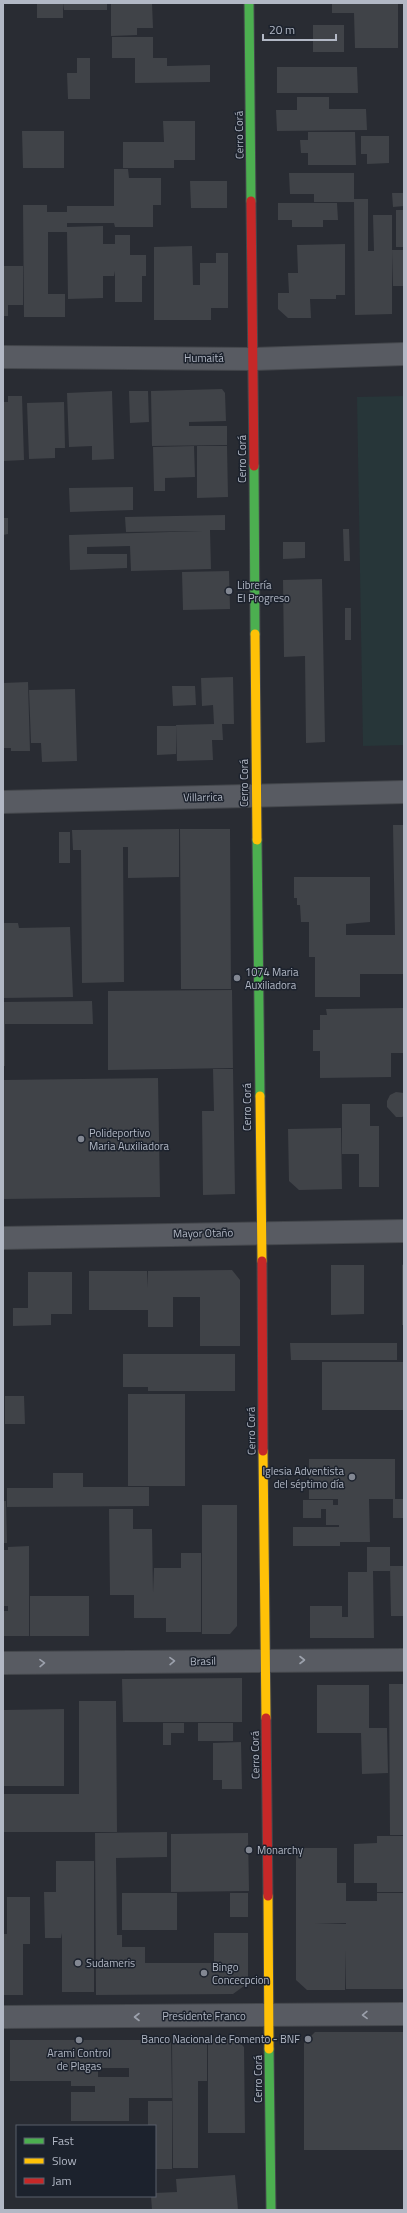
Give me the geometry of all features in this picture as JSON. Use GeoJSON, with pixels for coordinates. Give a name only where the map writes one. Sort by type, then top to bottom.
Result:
{"type":"FeatureCollection","features":[{"type":"Feature","properties":{"kind":"street","name":"Cerro Corá"},"geometry":{"type":"LineString","coordinates":[[249,3],[260,1232],[271,2210]]}},
{"type":"Feature","properties":{"kind":"street","name":"Humaitá"},"geometry":{"type":"LineString","coordinates":[[3,358],[253,359],[404,354]]}},
{"type":"Feature","properties":{"kind":"street","name":"Villarrica"},"geometry":{"type":"LineString","coordinates":[[3,802],[404,792]]}},
{"type":"Feature","properties":{"kind":"street","name":"Mayor Otaño"},"geometry":{"type":"LineString","coordinates":[[3,1238],[260,1232],[404,1231]]}},
{"type":"Feature","properties":{"kind":"street","name":"Brasil"},"geometry":{"type":"LineString","coordinates":[[3,1663],[404,1660]]}},
{"type":"Feature","properties":{"kind":"street","name":"Presidente Franco"},"geometry":{"type":"LineString","coordinates":[[3,2017],[404,2014]]}},
{"type":"Feature","properties":{"kind":"shaded area"},"geometry":{"type":"Polygon","coordinates":[[[404,396],[404,745],[363,746],[357,397],[404,396]]]}},
{"type":"Feature","properties":{"kind":"building"},"geometry":{"type":"Polygon","coordinates":[[[37,3],[63,3],[63,18],[37,18],[37,3]]]}},
{"type":"Feature","properties":{"kind":"building"},"geometry":{"type":"Polygon","coordinates":[[[63,3],[107,3],[107,10],[64,10],[63,3]]]}},
{"type":"Feature","properties":{"kind":"building"},"geometry":{"type":"Polygon","coordinates":[[[111,3],[152,3],[153,28],[137,28],[137,35],[111,36],[111,3]]]}},
{"type":"Feature","properties":{"kind":"building"},"geometry":{"type":"Polygon","coordinates":[[[332,3],[398,3],[398,48],[355,48],[354,13],[332,13],[332,3]]]}},
{"type":"Feature","properties":{"kind":"building"},"geometry":{"type":"Polygon","coordinates":[[[313,25],[344,25],[344,52],[313,52],[313,25]]]}},
{"type":"Feature","properties":{"kind":"building"},"geometry":{"type":"Polygon","coordinates":[[[112,37],[153,37],[153,58],[167,58],[167,66],[210,65],[210,82],[135,83],[135,58],[112,58],[112,37]]]}},
{"type":"Feature","properties":{"kind":"building"},"geometry":{"type":"Polygon","coordinates":[[[77,58],[90,58],[90,99],[68,99],[67,73],[77,73],[77,58]]]}},
{"type":"Feature","properties":{"kind":"building"},"geometry":{"type":"Polygon","coordinates":[[[277,67],[357,67],[358,93],[277,93],[277,67]]]}},
{"type":"Feature","properties":{"kind":"building"},"geometry":{"type":"Polygon","coordinates":[[[297,97],[329,97],[329,109],[366,109],[367,130],[277,131],[276,110],[297,110],[297,97]]]}},
{"type":"Feature","properties":{"kind":"building"},"geometry":{"type":"Polygon","coordinates":[[[163,121],[195,121],[195,160],[174,160],[174,168],[123,168],[123,142],[164,142],[163,121]]]}},
{"type":"Feature","properties":{"kind":"building"},"geometry":{"type":"Polygon","coordinates":[[[22,131],[64,131],[64,168],[23,168],[22,131]]]}},
{"type":"Feature","properties":{"kind":"building"},"geometry":{"type":"Polygon","coordinates":[[[308,132],[355,132],[356,165],[308,165],[308,153],[301,153],[300,140],[308,140],[308,132]]]}},
{"type":"Feature","properties":{"kind":"building"},"geometry":{"type":"Polygon","coordinates":[[[361,136],[389,136],[389,163],[367,164],[367,154],[361,154],[361,136]]]}},
{"type":"Feature","properties":{"kind":"building"},"geometry":{"type":"Polygon","coordinates":[[[114,169],[128,169],[129,178],[161,178],[161,205],[153,205],[153,227],[115,227],[114,223],[67,223],[67,227],[103,226],[103,244],[115,244],[115,235],[130,235],[130,255],[146,255],[146,276],[142,276],[142,302],[115,302],[115,271],[114,276],[103,276],[103,298],[68,299],[67,232],[48,232],[48,294],[65,294],[65,317],[24,317],[23,205],[47,205],[47,212],[67,212],[67,206],[114,206],[114,169]]]}},
{"type":"Feature","properties":{"kind":"building"},"geometry":{"type":"Polygon","coordinates":[[[289,173],[354,173],[354,199],[368,199],[368,251],[374,251],[373,215],[392,215],[392,314],[355,315],[354,202],[314,202],[314,194],[290,194],[289,173]]]}},
{"type":"Feature","properties":{"kind":"building"},"geometry":{"type":"Polygon","coordinates":[[[190,181],[227,181],[227,208],[191,208],[190,181]]]}},
{"type":"Feature","properties":{"kind":"building"},"geometry":{"type":"Polygon","coordinates":[[[392,193],[404,193],[404,206],[393,207],[392,193]]]}},
{"type":"Feature","properties":{"kind":"building"},"geometry":{"type":"Polygon","coordinates":[[[278,203],[337,203],[338,220],[323,220],[323,227],[292,227],[292,220],[278,220],[278,203]]]}},
{"type":"Feature","properties":{"kind":"building"},"geometry":{"type":"Polygon","coordinates":[[[396,210],[404,210],[404,247],[396,247],[396,210]]]}},
{"type":"Feature","properties":{"kind":"building"},"geometry":{"type":"Polygon","coordinates":[[[345,244],[345,295],[336,295],[336,299],[310,299],[311,318],[288,318],[278,309],[278,293],[289,293],[288,273],[298,273],[297,245],[345,244]]]}},
{"type":"Feature","properties":{"kind":"building"},"geometry":{"type":"Polygon","coordinates":[[[192,246],[193,285],[200,285],[200,263],[216,263],[216,253],[228,253],[228,308],[211,308],[211,320],[154,320],[154,247],[192,246]]]}},
{"type":"Feature","properties":{"kind":"building"},"geometry":{"type":"Polygon","coordinates":[[[392,250],[404,250],[404,286],[393,286],[392,250]]]}},
{"type":"Feature","properties":{"kind":"building"},"geometry":{"type":"Polygon","coordinates":[[[3,266],[23,266],[23,305],[8,305],[8,316],[3,316],[3,266]]]}},
{"type":"Feature","properties":{"kind":"building"},"geometry":{"type":"Polygon","coordinates":[[[222,389],[225,393],[226,421],[189,422],[189,426],[227,426],[227,445],[152,446],[151,391],[222,389]]]}},
{"type":"Feature","properties":{"kind":"building"},"geometry":{"type":"Polygon","coordinates":[[[112,391],[114,459],[92,460],[92,446],[69,447],[67,393],[112,391]]]}},
{"type":"Feature","properties":{"kind":"building"},"geometry":{"type":"Polygon","coordinates":[[[129,391],[148,391],[149,422],[130,423],[129,391]]]}},
{"type":"Feature","properties":{"kind":"building"},"geometry":{"type":"Polygon","coordinates":[[[8,396],[22,396],[24,460],[3,461],[3,402],[8,402],[8,396]]]}},
{"type":"Feature","properties":{"kind":"building"},"geometry":{"type":"Polygon","coordinates":[[[64,402],[65,448],[55,448],[55,458],[29,459],[27,403],[64,402]]]}},
{"type":"Feature","properties":{"kind":"building"},"geometry":{"type":"Polygon","coordinates":[[[194,446],[195,477],[165,478],[165,491],[154,491],[153,447],[194,446]]]}},
{"type":"Feature","properties":{"kind":"building"},"geometry":{"type":"Polygon","coordinates":[[[197,446],[227,446],[228,497],[197,498],[197,446]]]}},
{"type":"Feature","properties":{"kind":"building"},"geometry":{"type":"Polygon","coordinates":[[[133,487],[133,510],[70,512],[69,488],[133,487]]]}},
{"type":"Feature","properties":{"kind":"building"},"geometry":{"type":"Polygon","coordinates":[[[225,515],[225,530],[210,530],[211,569],[131,571],[130,546],[87,547],[87,554],[127,554],[127,568],[70,570],[69,535],[203,531],[126,532],[125,517],[225,515]]]}},
{"type":"Feature","properties":{"kind":"building"},"geometry":{"type":"Polygon","coordinates":[[[3,518],[8,518],[8,534],[3,535],[3,518]]]}},
{"type":"Feature","properties":{"kind":"building"},"geometry":{"type":"Polygon","coordinates":[[[343,529],[349,529],[350,561],[344,561],[343,529]]]}},
{"type":"Feature","properties":{"kind":"building"},"geometry":{"type":"Polygon","coordinates":[[[283,542],[305,542],[305,558],[283,559],[283,542]]]}},
{"type":"Feature","properties":{"kind":"building"},"geometry":{"type":"Polygon","coordinates":[[[229,571],[230,609],[183,610],[182,572],[229,571]]]}},
{"type":"Feature","properties":{"kind":"building"},"geometry":{"type":"Polygon","coordinates":[[[322,579],[325,742],[306,743],[305,656],[284,657],[283,580],[322,579]]]}},
{"type":"Feature","properties":{"kind":"building"},"geometry":{"type":"Polygon","coordinates":[[[345,608],[351,608],[351,640],[345,640],[345,608]]]}},
{"type":"Feature","properties":{"kind":"building"},"geometry":{"type":"Polygon","coordinates":[[[233,677],[234,724],[222,724],[223,740],[212,740],[213,760],[177,761],[176,725],[214,724],[213,705],[202,706],[201,678],[233,677]]]}},
{"type":"Feature","properties":{"kind":"building"},"geometry":{"type":"Polygon","coordinates":[[[28,682],[30,751],[11,751],[11,748],[3,748],[3,683],[28,682]]]}},
{"type":"Feature","properties":{"kind":"building"},"geometry":{"type":"Polygon","coordinates":[[[172,686],[195,686],[196,705],[173,706],[172,686]]]}},
{"type":"Feature","properties":{"kind":"building"},"geometry":{"type":"Polygon","coordinates":[[[75,689],[77,761],[42,762],[41,743],[31,743],[29,690],[75,689]]]}},
{"type":"Feature","properties":{"kind":"building"},"geometry":{"type":"Polygon","coordinates":[[[157,726],[176,726],[176,754],[157,755],[157,726]]]}},
{"type":"Feature","properties":{"kind":"building"},"geometry":{"type":"Polygon","coordinates":[[[393,825],[404,825],[404,974],[360,974],[360,997],[315,997],[315,957],[309,957],[309,922],[301,922],[300,905],[297,905],[297,898],[294,898],[294,877],[370,877],[370,922],[346,924],[346,935],[395,935],[393,825]]]}},
{"type":"Feature","properties":{"kind":"building"},"geometry":{"type":"Polygon","coordinates":[[[179,829],[179,877],[128,878],[128,847],[123,847],[124,982],[82,983],[81,850],[73,850],[72,830],[179,829]]]}},
{"type":"Feature","properties":{"kind":"building"},"geometry":{"type":"Polygon","coordinates":[[[180,829],[230,829],[231,989],[181,989],[180,829]]]}},
{"type":"Feature","properties":{"kind":"building"},"geometry":{"type":"Polygon","coordinates":[[[59,832],[70,832],[70,863],[59,863],[59,832]]]}},
{"type":"Feature","properties":{"kind":"building"},"geometry":{"type":"Polygon","coordinates":[[[3,923],[18,923],[19,928],[70,927],[73,997],[3,998],[3,923]]]}},
{"type":"Feature","properties":{"kind":"building"},"geometry":{"type":"Polygon","coordinates":[[[232,990],[233,1068],[108,1070],[108,991],[232,990]]]}},
{"type":"Feature","properties":{"kind":"building"},"geometry":{"type":"Polygon","coordinates":[[[92,1001],[93,1024],[5,1024],[5,1066],[3,1066],[3,1002],[92,1001]]]}},
{"type":"Feature","properties":{"kind":"building"},"geometry":{"type":"Polygon","coordinates":[[[404,1008],[404,1053],[391,1053],[391,1077],[320,1078],[320,1051],[313,1051],[313,1030],[320,1030],[320,1015],[327,1015],[326,1009],[404,1008]]]}},
{"type":"Feature","properties":{"kind":"building"},"geometry":{"type":"Polygon","coordinates":[[[213,1069],[233,1069],[235,1194],[203,1195],[202,1111],[214,1111],[213,1069]]]}},
{"type":"Feature","properties":{"kind":"building","name":"Polideportivo Maria Auxiliadora"},"geometry":{"type":"Polygon","coordinates":[[[158,1078],[160,1197],[3,1199],[3,1080],[158,1078]]]}},
{"type":"Feature","properties":{"kind":"building"},"geometry":{"type":"Polygon","coordinates":[[[396,1092],[404,1093],[404,1116],[402,1117],[396,1117],[387,1107],[387,1101],[390,1095],[396,1092]]]}},
{"type":"Feature","properties":{"kind":"building"},"geometry":{"type":"Polygon","coordinates":[[[342,1104],[370,1104],[370,1126],[379,1126],[379,1187],[359,1187],[359,1154],[342,1154],[342,1104]]]}},
{"type":"Feature","properties":{"kind":"building"},"geometry":{"type":"Polygon","coordinates":[[[341,1128],[342,1189],[299,1190],[289,1181],[288,1129],[341,1128]]]}},
{"type":"Feature","properties":{"kind":"building"},"geometry":{"type":"Polygon","coordinates":[[[404,1264],[404,1325],[402,1325],[402,1265],[404,1264]]]}},
{"type":"Feature","properties":{"kind":"building"},"geometry":{"type":"Polygon","coordinates":[[[331,1265],[364,1265],[364,1314],[331,1315],[331,1265]]]}},
{"type":"Feature","properties":{"kind":"building"},"geometry":{"type":"Polygon","coordinates":[[[232,1270],[240,1280],[240,1346],[200,1346],[200,1297],[173,1297],[173,1327],[148,1327],[148,1310],[89,1310],[89,1271],[147,1271],[147,1288],[148,1271],[232,1270]]]}},
{"type":"Feature","properties":{"kind":"building"},"geometry":{"type":"Polygon","coordinates":[[[28,1272],[72,1272],[72,1314],[51,1314],[51,1325],[13,1326],[13,1308],[28,1308],[28,1272]]]}},
{"type":"Feature","properties":{"kind":"building"},"geometry":{"type":"Polygon","coordinates":[[[290,1343],[397,1343],[397,1360],[291,1360],[290,1343]]]}},
{"type":"Feature","properties":{"kind":"building"},"geometry":{"type":"Polygon","coordinates":[[[123,1354],[235,1354],[235,1391],[148,1391],[148,1387],[123,1387],[123,1354]]]}},
{"type":"Feature","properties":{"kind":"building"},"geometry":{"type":"Polygon","coordinates":[[[322,1362],[404,1362],[404,1410],[322,1410],[322,1362]]]}},
{"type":"Feature","properties":{"kind":"building"},"geometry":{"type":"Polygon","coordinates":[[[128,1394],[185,1394],[185,1486],[128,1486],[128,1394]]]}},
{"type":"Feature","properties":{"kind":"building"},"geometry":{"type":"Polygon","coordinates":[[[5,1396],[24,1396],[25,1424],[5,1424],[5,1396]]]}},
{"type":"Feature","properties":{"kind":"building"},"geometry":{"type":"Polygon","coordinates":[[[309,1459],[395,1459],[395,1499],[404,1499],[404,1518],[393,1518],[393,1499],[369,1499],[370,1542],[340,1542],[340,1546],[293,1546],[293,1527],[339,1527],[339,1525],[326,1525],[326,1509],[321,1509],[321,1518],[303,1518],[303,1500],[333,1500],[333,1505],[338,1505],[338,1499],[309,1499],[309,1459]]]}},
{"type":"Feature","properties":{"kind":"building"},"geometry":{"type":"Polygon","coordinates":[[[53,1473],[83,1473],[83,1487],[149,1487],[149,1506],[7,1507],[7,1488],[53,1488],[53,1473]]]}},
{"type":"Feature","properties":{"kind":"building"},"geometry":{"type":"Polygon","coordinates":[[[3,1501],[6,1501],[7,1543],[3,1543],[3,1501]]]}},
{"type":"Feature","properties":{"kind":"building"},"geometry":{"type":"Polygon","coordinates":[[[202,1505],[237,1505],[237,1626],[230,1634],[202,1634],[202,1505]]]}},
{"type":"Feature","properties":{"kind":"building"},"geometry":{"type":"Polygon","coordinates":[[[109,1509],[133,1509],[133,1529],[152,1529],[153,1593],[154,1568],[181,1568],[181,1553],[201,1553],[201,1632],[166,1632],[166,1618],[134,1618],[134,1595],[110,1595],[109,1509]]]}},
{"type":"Feature","properties":{"kind":"building"},"geometry":{"type":"Polygon","coordinates":[[[29,1546],[29,1636],[3,1636],[3,1611],[8,1611],[8,1606],[3,1606],[3,1550],[8,1550],[8,1547],[29,1546]]]}},
{"type":"Feature","properties":{"kind":"building"},"geometry":{"type":"Polygon","coordinates":[[[367,1547],[390,1547],[390,1571],[373,1571],[374,1638],[310,1638],[310,1606],[342,1606],[342,1617],[348,1617],[348,1572],[367,1572],[367,1547]]]}},
{"type":"Feature","properties":{"kind":"building"},"geometry":{"type":"Polygon","coordinates":[[[390,1566],[404,1566],[404,1616],[391,1616],[390,1566]]]}},
{"type":"Feature","properties":{"kind":"building"},"geometry":{"type":"Polygon","coordinates":[[[30,1596],[89,1596],[89,1636],[30,1636],[30,1596]]]}},
{"type":"Feature","properties":{"kind":"building"},"geometry":{"type":"Polygon","coordinates":[[[242,1678],[242,1722],[123,1722],[122,1679],[242,1678]]]}},
{"type":"Feature","properties":{"kind":"building"},"geometry":{"type":"Polygon","coordinates":[[[389,1684],[404,1684],[404,1835],[390,1835],[389,1684]]]}},
{"type":"Feature","properties":{"kind":"building"},"geometry":{"type":"Polygon","coordinates":[[[317,1685],[369,1685],[369,1728],[387,1728],[388,1773],[362,1774],[361,1733],[317,1733],[317,1685]]]}},
{"type":"Feature","properties":{"kind":"building"},"geometry":{"type":"Polygon","coordinates":[[[79,1701],[116,1701],[117,1832],[3,1832],[3,1794],[79,1794],[79,1701]]]}},
{"type":"Feature","properties":{"kind":"building"},"geometry":{"type":"Polygon","coordinates":[[[64,1709],[64,1786],[3,1786],[3,1710],[64,1709]]]}},
{"type":"Feature","properties":{"kind":"building"},"geometry":{"type":"Polygon","coordinates":[[[163,1723],[184,1723],[184,1733],[171,1733],[171,1745],[163,1745],[163,1723]]]}},
{"type":"Feature","properties":{"kind":"building"},"geometry":{"type":"Polygon","coordinates":[[[198,1723],[233,1723],[233,1741],[198,1741],[198,1723]]]}},
{"type":"Feature","properties":{"kind":"building"},"geometry":{"type":"Polygon","coordinates":[[[241,1742],[242,1789],[222,1789],[222,1780],[213,1780],[213,1743],[241,1742]]]}},
{"type":"Feature","properties":{"kind":"building"},"geometry":{"type":"Polygon","coordinates":[[[167,1832],[167,1857],[116,1858],[117,1935],[122,1935],[122,1947],[145,1947],[145,1963],[214,1963],[214,1933],[248,1933],[248,1983],[233,1994],[96,1995],[95,1833],[167,1832]]]}},
{"type":"Feature","properties":{"kind":"building"},"geometry":{"type":"Polygon","coordinates":[[[248,1833],[249,1891],[171,1892],[171,1834],[248,1833]]]}},
{"type":"Feature","properties":{"kind":"building"},"geometry":{"type":"Polygon","coordinates":[[[377,1836],[404,1836],[404,1892],[377,1892],[377,1883],[354,1883],[354,1844],[377,1843],[377,1836]]]}},
{"type":"Feature","properties":{"kind":"building"},"geometry":{"type":"Polygon","coordinates":[[[296,1848],[337,1848],[337,1883],[346,1883],[346,1901],[377,1901],[377,1893],[404,1893],[404,1989],[346,1989],[346,1950],[345,1990],[307,1990],[296,1980],[296,1848]],[[346,1923],[315,1924],[346,1924],[346,1923]]]}},
{"type":"Feature","properties":{"kind":"building"},"geometry":{"type":"Polygon","coordinates":[[[56,1861],[94,1861],[94,1992],[62,1992],[62,1933],[61,1938],[45,1938],[44,1892],[56,1892],[56,1861]]]}},
{"type":"Feature","properties":{"kind":"building"},"geometry":{"type":"Polygon","coordinates":[[[122,1893],[177,1893],[177,1930],[122,1930],[122,1893]]]}},
{"type":"Feature","properties":{"kind":"building"},"geometry":{"type":"Polygon","coordinates":[[[230,1893],[248,1893],[248,1917],[230,1917],[230,1893]]]}},
{"type":"Feature","properties":{"kind":"building"},"geometry":{"type":"Polygon","coordinates":[[[7,1897],[30,1897],[30,1944],[23,1944],[23,1995],[3,1995],[3,1934],[7,1934],[7,1897]]]}},
{"type":"Feature","properties":{"kind":"building"},"geometry":{"type":"Polygon","coordinates":[[[315,2032],[404,2032],[404,2150],[304,2150],[304,2043],[315,2032]]]}},
{"type":"Feature","properties":{"kind":"building"},"geometry":{"type":"Polygon","coordinates":[[[207,2039],[207,2081],[198,2081],[198,2168],[173,2168],[172,2040],[207,2039]]]}},
{"type":"Feature","properties":{"kind":"building"},"geometry":{"type":"Polygon","coordinates":[[[208,2039],[236,2039],[244,2047],[245,2133],[208,2133],[208,2039]]]}},
{"type":"Feature","properties":{"kind":"building"},"geometry":{"type":"Polygon","coordinates":[[[10,2040],[171,2040],[172,2098],[129,2098],[129,2121],[71,2121],[71,2092],[95,2092],[95,2086],[71,2086],[71,2081],[10,2081],[10,2040]],[[98,2068],[98,2077],[129,2077],[129,2068],[98,2068]]]}},
{"type":"Feature","properties":{"kind":"building"},"geometry":{"type":"Polygon","coordinates":[[[148,2101],[172,2101],[172,2169],[156,2169],[156,2125],[148,2125],[148,2101]]]}},
{"type":"Feature","properties":{"kind":"building"},"geometry":{"type":"Polygon","coordinates":[[[235,2175],[238,2210],[152,2210],[151,2197],[156,2197],[156,2193],[177,2192],[176,2179],[235,2175]]]}},
{"type":"Feature","properties":{"kind":"traffic: fast"},"geometry":{"type":"LineString","coordinates":[[249,3],[251,201]]}},
{"type":"Feature","properties":{"kind":"traffic: fast"},"geometry":{"type":"LineString","coordinates":[[254,466],[255,634]]}},
{"type":"Feature","properties":{"kind":"traffic: fast"},"geometry":{"type":"LineString","coordinates":[[257,840],[260,1096]]}},
{"type":"Feature","properties":{"kind":"traffic: fast"},"geometry":{"type":"LineString","coordinates":[[269,2049],[271,2210]]}},
{"type":"Feature","properties":{"kind":"traffic: slow"},"geometry":{"type":"LineString","coordinates":[[255,634],[257,840]]}},
{"type":"Feature","properties":{"kind":"traffic: slow"},"geometry":{"type":"LineString","coordinates":[[260,1096],[262,1261]]}},
{"type":"Feature","properties":{"kind":"traffic: slow"},"geometry":{"type":"LineString","coordinates":[[263,1451],[266,1718]]}},
{"type":"Feature","properties":{"kind":"traffic: slow"},"geometry":{"type":"LineString","coordinates":[[268,1896],[269,2049]]}},
{"type":"Feature","properties":{"kind":"traffic: jam"},"geometry":{"type":"LineString","coordinates":[[251,201],[254,466]]}},
{"type":"Feature","properties":{"kind":"traffic: jam"},"geometry":{"type":"LineString","coordinates":[[262,1261],[263,1451]]}},
{"type":"Feature","properties":{"kind":"traffic: jam"},"geometry":{"type":"LineString","coordinates":[[266,1718],[268,1896]]}},
{"type":"Feature","properties":{"kind":"place","name":"Librería El Progreso"},"geometry":{"type":"Point","coordinates":[229,591]}},
{"type":"Feature","properties":{"kind":"place","name":"1074 Maria Auxiliadora"},"geometry":{"type":"Point","coordinates":[237,978]}},
{"type":"Feature","properties":{"kind":"place","name":"Polideportivo Maria Auxiliadora"},"geometry":{"type":"Point","coordinates":[81,1139]}},
{"type":"Feature","properties":{"kind":"place","name":"Iglesia Adventista del séptimo día"},"geometry":{"type":"Point","coordinates":[352,1477]}},
{"type":"Feature","properties":{"kind":"place","name":"Monarchy"},"geometry":{"type":"Point","coordinates":[249,1850]}},
{"type":"Feature","properties":{"kind":"place","name":"Sudameris"},"geometry":{"type":"Point","coordinates":[78,1963]}},
{"type":"Feature","properties":{"kind":"place","name":"Bingo Concecpcion"},"geometry":{"type":"Point","coordinates":[204,1973]}},
{"type":"Feature","properties":{"kind":"place","name":"Banco Nacional de Fomento - BNF"},"geometry":{"type":"Point","coordinates":[308,2039]}},
{"type":"Feature","properties":{"kind":"place","name":"Arami Control de Plagas"},"geometry":{"type":"Point","coordinates":[79,2040]}}]}
